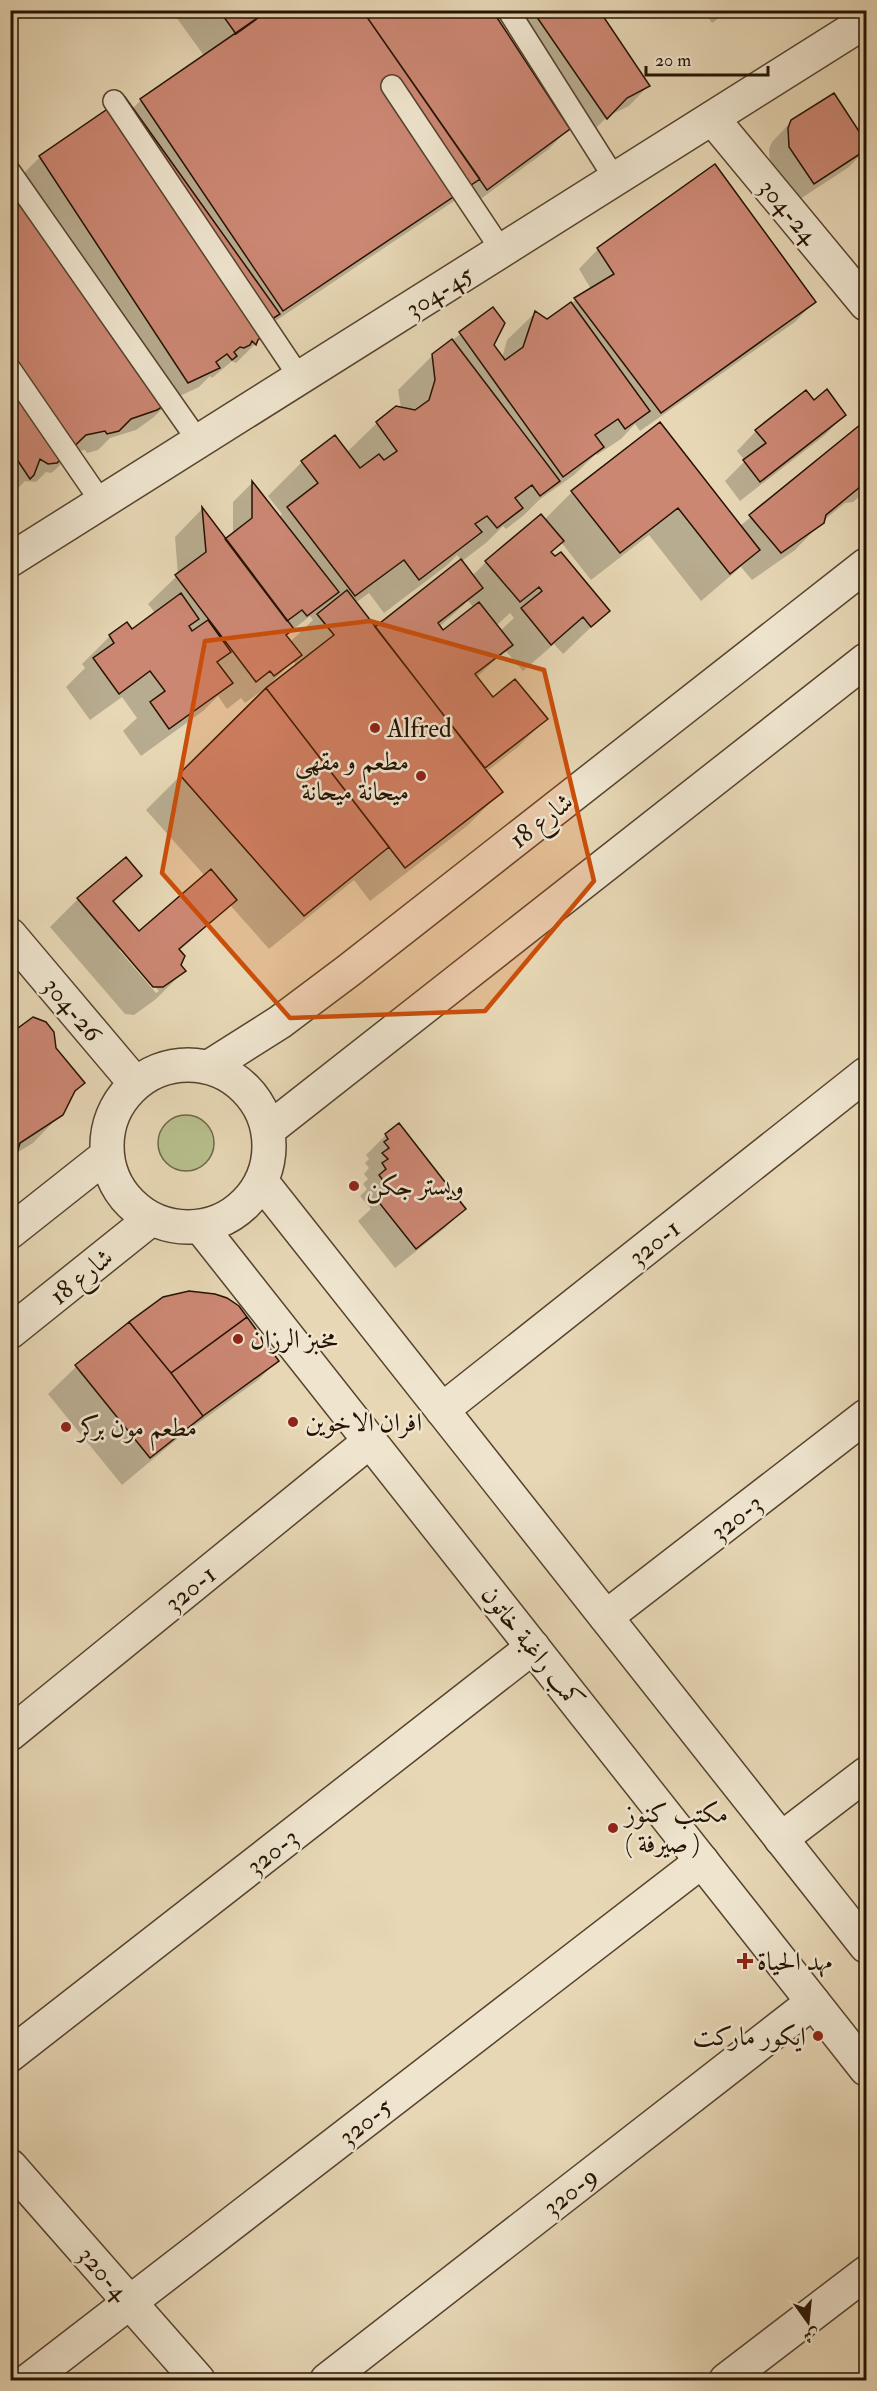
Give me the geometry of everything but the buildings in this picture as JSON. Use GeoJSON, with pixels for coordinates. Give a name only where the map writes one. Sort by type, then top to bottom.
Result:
{"type":"FeatureCollection","features":[{"type":"Feature","properties":{"kind":"street","name":"304-45"},"geometry":{"type":"LineString","coordinates":[[10,560],[867,21]]}},
{"type":"Feature","properties":{"kind":"street","name":"304-24"},"geometry":{"type":"LineString","coordinates":[[712,118],[867,304]]}},
{"type":"Feature","properties":{"kind":"street","name":"شارع 18"},"geometry":{"type":"LineString","coordinates":[[209,1067],[280,1022],[348,971],[867,565]]}},
{"type":"Feature","properties":{"kind":"street"},"geometry":{"type":"LineString","coordinates":[[268,1130],[867,660]]}},
{"type":"Feature","properties":{"kind":"street","name":"304-26"},"geometry":{"type":"LineString","coordinates":[[10,935],[135,1083]]}},
{"type":"Feature","properties":{"kind":"street"},"geometry":{"type":"LineString","coordinates":[[170,1066],[209,1067],[230,1076],[248,1090],[261,1108],[268,1130],[267,1164],[261,1181],[236,1211],[219,1221],[200,1226],[183,1227],[151,1219],[134,1208],[121,1193],[111,1175],[106,1156],[107,1136],[112,1115],[122,1097],[135,1083],[152,1073],[170,1066]]}},
{"type":"Feature","properties":{"kind":"street","name":"320-1"},"geometry":{"type":"LineString","coordinates":[[442,1410],[867,1074]]}},
{"type":"Feature","properties":{"kind":"street"},"geometry":{"type":"LineString","coordinates":[[10,1232],[106,1156]]}},
{"type":"Feature","properties":{"kind":"street"},"geometry":{"type":"LineString","coordinates":[[261,1181],[867,1946]]}},
{"type":"Feature","properties":{"kind":"street","name":"شارع 18"},"geometry":{"type":"LineString","coordinates":[[10,1332],[151,1219]]}},
{"type":"Feature","properties":{"kind":"street","name":"كمب راغبة خاتون"},"geometry":{"type":"LineString","coordinates":[[200,1226],[867,2069]]}},
{"type":"Feature","properties":{"kind":"street","name":"320-3"},"geometry":{"type":"LineString","coordinates":[[606,1617],[867,1416]]}},
{"type":"Feature","properties":{"kind":"street","name":"320-1"},"geometry":{"type":"LineString","coordinates":[[10,1734],[370,1441]]}},
{"type":"Feature","properties":{"kind":"street","name":"320-3"},"geometry":{"type":"LineString","coordinates":[[10,2055],[533,1647]]}},
{"type":"Feature","properties":{"kind":"street"},"geometry":{"type":"LineString","coordinates":[[781,1839],[867,1774]]}},
{"type":"Feature","properties":{"kind":"street","name":"320-5"},"geometry":{"type":"LineString","coordinates":[[29,2380],[702,1861]]}},
{"type":"Feature","properties":{"kind":"street","name":"320-9"},"geometry":{"type":"LineString","coordinates":[[327,2380],[813,2002]]}},
{"type":"Feature","properties":{"kind":"street","name":"320-4"},"geometry":{"type":"LineString","coordinates":[[10,2166],[198,2380]]}},
{"type":"Feature","properties":{"kind":"street"},"geometry":{"type":"LineString","coordinates":[[726,2380],[867,2273]]}},
{"type":"Feature","properties":{"kind":"lane"},"geometry":{"type":"LineString","coordinates":[[508,10],[615,179]]}},
{"type":"Feature","properties":{"kind":"lane"},"geometry":{"type":"LineString","coordinates":[[392,86],[502,250]]}},
{"type":"Feature","properties":{"kind":"lane"},"geometry":{"type":"LineString","coordinates":[[114,101],[300,378]]}},
{"type":"Feature","properties":{"kind":"lane"},"geometry":{"type":"LineString","coordinates":[[10,172],[199,442]]}},
{"type":"Feature","properties":{"kind":"lane"},"geometry":{"type":"LineString","coordinates":[[10,369],[102,503]]}},
{"type":"Feature","properties":{"kind":"highlighted area"},"geometry":{"type":"Polygon","coordinates":[[[370,621],[544,670],[594,881],[485,1011],[290,1018],[162,873],[205,641],[370,621]]]}},
{"type":"Feature","properties":{"kind":"green space"},"geometry":{"type":"Polygon","coordinates":[[[181,1115],[191,1115],[206,1123],[212,1132],[214,1143],[212,1154],[206,1163],[191,1171],[181,1171],[170,1166],[163,1159],[158,1148],[158,1138],[163,1127],[170,1120],[181,1115]]]}},
{"type":"Feature","properties":{"kind":"place","name":"Alfred"},"geometry":{"type":"Point","coordinates":[375,728]}},
{"type":"Feature","properties":{"kind":"place","name":"مطعم و مقهى ميحانة ميحانة"},"geometry":{"type":"Point","coordinates":[421,776]}},
{"type":"Feature","properties":{"kind":"place","name":"ويستر جكن"},"geometry":{"type":"Point","coordinates":[354,1186]}},
{"type":"Feature","properties":{"kind":"place","name":"مخبز الرزان"},"geometry":{"type":"Point","coordinates":[238,1339]}},
{"type":"Feature","properties":{"kind":"place","name":"افران الاخوين"},"geometry":{"type":"Point","coordinates":[293,1422]}},
{"type":"Feature","properties":{"kind":"place","name":"مطعم مون بركر"},"geometry":{"type":"Point","coordinates":[66,1427]}},
{"type":"Feature","properties":{"kind":"place","name":"مكتب كنوز ( صيرفة )"},"geometry":{"type":"Point","coordinates":[613,1828]}},
{"type":"Feature","properties":{"kind":"place","name":"مهد الحياة"},"geometry":{"type":"Point","coordinates":[745,1961]}},
{"type":"Feature","properties":{"kind":"place","name":"ايكور ماركت"},"geometry":{"type":"Point","coordinates":[818,2036]}}]}
